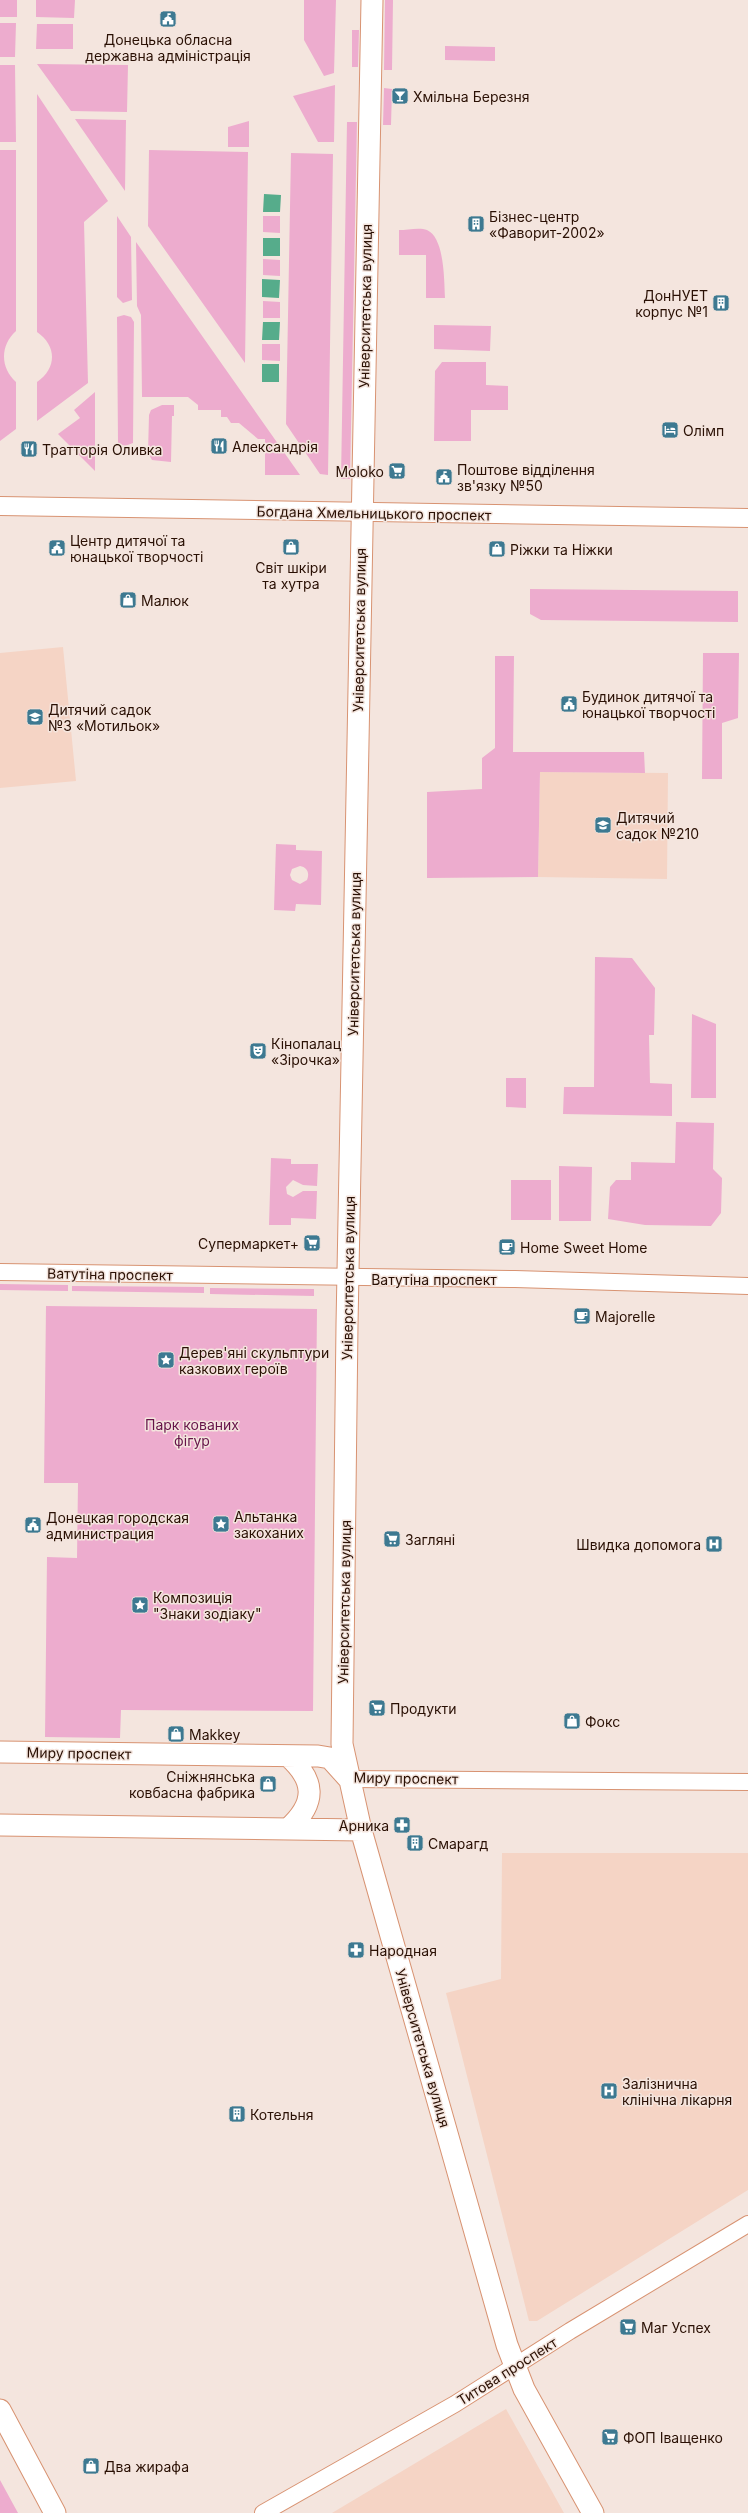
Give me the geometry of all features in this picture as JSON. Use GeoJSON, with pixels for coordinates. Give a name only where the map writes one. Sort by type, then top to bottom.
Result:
{"type":"FeatureCollection","features":[{"type":"Feature","properties":{"kind":"main road","name":"Університетська вулиця"},"geometry":{"type":"LineString","coordinates":[[372,0],[348,1278],[342,1744],[361,1830],[515,2367],[524,2389],[593,2513]]}},
{"type":"Feature","properties":{"kind":"main road","name":"Богдана Хмельницького проспект"},"geometry":{"type":"LineString","coordinates":[[0,506],[748,518]]}},
{"type":"Feature","properties":{"kind":"main road","name":"Миру проспект"},"geometry":{"type":"LineString","coordinates":[[0,1752],[288,1756],[330,1758],[349,1779]]}},
{"type":"Feature","properties":{"kind":"main road"},"geometry":{"type":"LineString","coordinates":[[288,1756],[303,1769],[309,1784],[309,1798],[302,1816],[289,1828]]}},
{"type":"Feature","properties":{"kind":"main road"},"geometry":{"type":"LineString","coordinates":[[0,1825],[361,1830]]}},
{"type":"Feature","properties":{"kind":"main road"},"geometry":{"type":"LineString","coordinates":[[0,2410],[55,2513]]}},
{"type":"Feature","properties":{"kind":"street","name":"Ватутіна проспект"},"geometry":{"type":"LineString","coordinates":[[0,1272],[348,1278],[515,1279],[748,1286]]}},
{"type":"Feature","properties":{"kind":"street","name":"Миру проспект"},"geometry":{"type":"LineString","coordinates":[[349,1779],[748,1782]]}},
{"type":"Feature","properties":{"kind":"street","name":"Титова проспект"},"geometry":{"type":"LineString","coordinates":[[263,2513],[416,2427],[515,2367],[570,2331],[748,2224]]}},
{"type":"Feature","properties":{"kind":"shaded area"},"geometry":{"type":"Polygon","coordinates":[[[264,194],[281,195],[280,212],[263,212],[264,194]]]}},
{"type":"Feature","properties":{"kind":"shaded area"},"geometry":{"type":"Polygon","coordinates":[[[263,238],[280,238],[280,256],[263,256],[263,238]]]}},
{"type":"Feature","properties":{"kind":"shaded area"},"geometry":{"type":"Polygon","coordinates":[[[262,279],[280,280],[279,298],[262,297],[262,279]]]}},
{"type":"Feature","properties":{"kind":"shaded area"},"geometry":{"type":"Polygon","coordinates":[[[263,322],[280,322],[279,340],[262,340],[263,322]]]}},
{"type":"Feature","properties":{"kind":"shaded area"},"geometry":{"type":"Polygon","coordinates":[[[262,364],[279,364],[279,382],[262,382],[262,364]]]}},
{"type":"Feature","properties":{"kind":"shaded area","name":"Дитячий садок №3 «Мотильок»"},"geometry":{"type":"Polygon","coordinates":[[[63,647],[76,781],[0,788],[0,653],[63,647]]]}},
{"type":"Feature","properties":{"kind":"shaded area","name":"Дитячий садок №210"},"geometry":{"type":"Polygon","coordinates":[[[540,772],[668,773],[667,879],[538,877],[540,772]]]}},
{"type":"Feature","properties":{"kind":"shaded area","name":"Залізнична клінічна лікарня"},"geometry":{"type":"Polygon","coordinates":[[[502,1853],[748,1853],[748,2190],[537,2321],[529,2321],[446,1993],[501,1979],[502,1853]]]}},
{"type":"Feature","properties":{"kind":"shaded area"},"geometry":{"type":"Polygon","coordinates":[[[506,2409],[564,2513],[332,2513],[506,2409]]]}},
{"type":"Feature","properties":{"kind":"green space"},"geometry":{"type":"Polygon","coordinates":[[[0,0],[17,0],[17,17],[0,17],[0,0]]]}},
{"type":"Feature","properties":{"kind":"green space"},"geometry":{"type":"Polygon","coordinates":[[[36,0],[75,0],[74,18],[36,17],[36,0]]]}},
{"type":"Feature","properties":{"kind":"green space"},"geometry":{"type":"Polygon","coordinates":[[[304,0],[336,0],[334,73],[324,76],[304,40],[304,0]]]}},
{"type":"Feature","properties":{"kind":"green space"},"geometry":{"type":"Polygon","coordinates":[[[385,0],[393,0],[392,70],[384,70],[385,0]]]}},
{"type":"Feature","properties":{"kind":"green space"},"geometry":{"type":"Polygon","coordinates":[[[0,23],[16,23],[15,57],[0,57],[0,23]]]}},
{"type":"Feature","properties":{"kind":"green space"},"geometry":{"type":"Polygon","coordinates":[[[37,24],[73,24],[73,49],[36,49],[37,24]]]}},
{"type":"Feature","properties":{"kind":"green space"},"geometry":{"type":"Polygon","coordinates":[[[352,30],[359,30],[358,67],[352,67],[352,30]]]}},
{"type":"Feature","properties":{"kind":"green space"},"geometry":{"type":"Polygon","coordinates":[[[445,46],[495,47],[495,61],[445,60],[445,46]]]}},
{"type":"Feature","properties":{"kind":"green space"},"geometry":{"type":"Polygon","coordinates":[[[37,64],[128,65],[127,112],[71,111],[37,64]]]}},
{"type":"Feature","properties":{"kind":"green space"},"geometry":{"type":"Polygon","coordinates":[[[0,65],[15,65],[16,142],[0,142],[0,65]]]}},
{"type":"Feature","properties":{"kind":"green space"},"geometry":{"type":"Polygon","coordinates":[[[335,85],[334,142],[318,142],[293,96],[335,85]]]}},
{"type":"Feature","properties":{"kind":"green space"},"geometry":{"type":"Polygon","coordinates":[[[384,88],[392,89],[391,125],[383,125],[384,88]]]}},
{"type":"Feature","properties":{"kind":"green space"},"geometry":{"type":"Polygon","coordinates":[[[37,94],[108,201],[84,222],[88,383],[37,421],[37,382],[48,370],[52,357],[48,344],[37,332],[37,94]]]}},
{"type":"Feature","properties":{"kind":"green space"},"geometry":{"type":"Polygon","coordinates":[[[75,119],[126,120],[125,191],[75,119]]]}},
{"type":"Feature","properties":{"kind":"green space"},"geometry":{"type":"Polygon","coordinates":[[[249,121],[249,147],[228,147],[228,127],[249,121]]]}},
{"type":"Feature","properties":{"kind":"green space"},"geometry":{"type":"Polygon","coordinates":[[[347,122],[357,122],[350,479],[341,479],[347,122]]]}},
{"type":"Feature","properties":{"kind":"green space"},"geometry":{"type":"Polygon","coordinates":[[[0,150],[16,150],[16,331],[7,343],[4,356],[7,370],[16,382],[16,429],[0,441],[0,150]]]}},
{"type":"Feature","properties":{"kind":"green space"},"geometry":{"type":"Polygon","coordinates":[[[149,150],[248,152],[245,363],[148,226],[149,150]]]}},
{"type":"Feature","properties":{"kind":"green space"},"geometry":{"type":"Polygon","coordinates":[[[291,153],[333,154],[328,475],[320,474],[286,424],[291,153]]]}},
{"type":"Feature","properties":{"kind":"green space"},"geometry":{"type":"Polygon","coordinates":[[[117,216],[131,237],[132,300],[123,303],[117,297],[117,216]]]}},
{"type":"Feature","properties":{"kind":"green space"},"geometry":{"type":"Polygon","coordinates":[[[263,216],[280,216],[280,233],[263,232],[263,216]]]}},
{"type":"Feature","properties":{"kind":"green space"},"geometry":{"type":"Polygon","coordinates":[[[424,229],[433,235],[437,242],[442,261],[445,298],[426,298],[426,255],[399,255],[399,230],[424,229]]]}},
{"type":"Feature","properties":{"kind":"green space"},"geometry":{"type":"Polygon","coordinates":[[[136,242],[300,475],[265,475],[265,439],[258,439],[239,423],[231,423],[227,417],[221,417],[221,410],[198,410],[198,405],[188,397],[142,397],[141,315],[137,306],[136,242]]]}},
{"type":"Feature","properties":{"kind":"green space"},"geometry":{"type":"Polygon","coordinates":[[[263,259],[280,260],[280,276],[263,275],[263,259]]]}},
{"type":"Feature","properties":{"kind":"green space"},"geometry":{"type":"Polygon","coordinates":[[[263,301],[280,302],[280,318],[263,318],[263,301]]]}},
{"type":"Feature","properties":{"kind":"green space"},"geometry":{"type":"Polygon","coordinates":[[[124,315],[131,317],[134,322],[133,443],[125,446],[118,443],[117,317],[124,315]]]}},
{"type":"Feature","properties":{"kind":"green space"},"geometry":{"type":"Polygon","coordinates":[[[434,325],[491,326],[490,351],[434,349],[434,325]]]}},
{"type":"Feature","properties":{"kind":"green space"},"geometry":{"type":"Polygon","coordinates":[[[262,344],[280,344],[280,361],[262,360],[262,344]]]}},
{"type":"Feature","properties":{"kind":"green space"},"geometry":{"type":"Polygon","coordinates":[[[442,362],[486,362],[486,385],[508,386],[508,410],[471,410],[471,441],[434,441],[435,371],[442,362]]]}},
{"type":"Feature","properties":{"kind":"green space"},"geometry":{"type":"Polygon","coordinates":[[[95,392],[95,471],[58,434],[80,418],[74,410],[95,392]]]}},
{"type":"Feature","properties":{"kind":"green space"},"geometry":{"type":"Polygon","coordinates":[[[162,405],[174,405],[174,416],[172,416],[171,462],[152,460],[148,453],[149,415],[151,410],[162,405]]]}},
{"type":"Feature","properties":{"kind":"green space"},"geometry":{"type":"Polygon","coordinates":[[[530,589],[738,591],[738,622],[541,620],[530,614],[530,589]]]}},
{"type":"Feature","properties":{"kind":"green space"},"geometry":{"type":"Polygon","coordinates":[[[703,653],[739,653],[738,718],[722,723],[722,779],[702,779],[703,653]]]}},
{"type":"Feature","properties":{"kind":"green space"},"geometry":{"type":"Polygon","coordinates":[[[495,656],[514,656],[513,752],[644,752],[645,773],[540,772],[538,877],[427,878],[427,792],[482,789],[482,758],[495,748],[495,656]]]}},
{"type":"Feature","properties":{"kind":"green space"},"geometry":{"type":"Polygon","coordinates":[[[276,844],[296,845],[296,850],[322,851],[321,905],[296,904],[295,911],[274,910],[276,844]],[[300,866],[292,869],[290,875],[292,880],[300,884],[307,880],[308,875],[307,871],[300,866]]]}},
{"type":"Feature","properties":{"kind":"green space"},"geometry":{"type":"Polygon","coordinates":[[[595,957],[632,958],[655,988],[654,1035],[649,1035],[650,1083],[672,1084],[672,1116],[563,1114],[564,1087],[594,1087],[595,957]]]}},
{"type":"Feature","properties":{"kind":"green space"},"geometry":{"type":"Polygon","coordinates":[[[692,1014],[716,1024],[716,1098],[691,1098],[692,1014]]]}},
{"type":"Feature","properties":{"kind":"green space"},"geometry":{"type":"Polygon","coordinates":[[[506,1078],[526,1078],[526,1108],[506,1107],[506,1078]]]}},
{"type":"Feature","properties":{"kind":"green space"},"geometry":{"type":"Polygon","coordinates":[[[676,1122],[714,1123],[713,1169],[722,1178],[721,1213],[711,1226],[645,1225],[608,1219],[610,1187],[616,1180],[631,1180],[631,1162],[675,1163],[676,1122]]]}},
{"type":"Feature","properties":{"kind":"green space"},"geometry":{"type":"Polygon","coordinates":[[[271,1158],[291,1159],[291,1164],[318,1164],[317,1186],[303,1185],[293,1180],[286,1187],[287,1194],[293,1197],[303,1191],[317,1191],[316,1219],[291,1218],[291,1225],[269,1225],[271,1158]]]}},
{"type":"Feature","properties":{"kind":"green space"},"geometry":{"type":"Polygon","coordinates":[[[559,1166],[592,1167],[591,1221],[559,1221],[559,1166]]]}},
{"type":"Feature","properties":{"kind":"green space"},"geometry":{"type":"Polygon","coordinates":[[[511,1180],[551,1180],[551,1220],[511,1220],[511,1180]]]}},
{"type":"Feature","properties":{"kind":"green space"},"geometry":{"type":"Polygon","coordinates":[[[0,1284],[68,1285],[68,1291],[0,1290],[0,1284]]]}},
{"type":"Feature","properties":{"kind":"green space"},"geometry":{"type":"Polygon","coordinates":[[[72,1286],[204,1287],[204,1293],[72,1291],[72,1286]]]}},
{"type":"Feature","properties":{"kind":"green space"},"geometry":{"type":"Polygon","coordinates":[[[210,1288],[314,1289],[314,1296],[210,1294],[210,1288]]]}},
{"type":"Feature","properties":{"kind":"green space","name":"Парк кованих фігур"},"geometry":{"type":"Polygon","coordinates":[[[46,1306],[317,1309],[313,1711],[121,1710],[120,1738],[45,1737],[47,1557],[77,1558],[78,1483],[44,1483],[46,1306]]]}},
{"type":"Feature","properties":{"kind":"green space"},"geometry":{"type":"Polygon","coordinates":[[[0,2480],[18,2513],[0,2513],[0,2480]]]}},
{"type":"Feature","properties":{"kind":"place","name":"Донецька обласна державна адміністрація"},"geometry":{"type":"Point","coordinates":[168,19]}},
{"type":"Feature","properties":{"kind":"place","name":"Хмільна Березня"},"geometry":{"type":"Point","coordinates":[400,96]}},
{"type":"Feature","properties":{"kind":"place","name":"Бізнес-центр «Фаворит-2002»"},"geometry":{"type":"Point","coordinates":[476,224]}},
{"type":"Feature","properties":{"kind":"place","name":"ДонНУЕТ корпус №1"},"geometry":{"type":"Point","coordinates":[721,303]}},
{"type":"Feature","properties":{"kind":"place","name":"Олімп"},"geometry":{"type":"Point","coordinates":[670,430]}},
{"type":"Feature","properties":{"kind":"place","name":"Александрія"},"geometry":{"type":"Point","coordinates":[219,446]}},
{"type":"Feature","properties":{"kind":"place","name":"Тратторія Оливка"},"geometry":{"type":"Point","coordinates":[29,449]}},
{"type":"Feature","properties":{"kind":"place","name":"Moloko"},"geometry":{"type":"Point","coordinates":[397,471]}},
{"type":"Feature","properties":{"kind":"place","name":"Поштове відділення зв'язку №50"},"geometry":{"type":"Point","coordinates":[444,477]}},
{"type":"Feature","properties":{"kind":"place","name":"Світ шкіри та хутра"},"geometry":{"type":"Point","coordinates":[291,547]}},
{"type":"Feature","properties":{"kind":"place","name":"Центр дитячої та юнацької творчості"},"geometry":{"type":"Point","coordinates":[57,548]}},
{"type":"Feature","properties":{"kind":"place","name":"Ріжки та Ніжки"},"geometry":{"type":"Point","coordinates":[497,549]}},
{"type":"Feature","properties":{"kind":"place","name":"Малюк"},"geometry":{"type":"Point","coordinates":[128,600]}},
{"type":"Feature","properties":{"kind":"place","name":"Будинок дитячої та юнацької творчості"},"geometry":{"type":"Point","coordinates":[569,704]}},
{"type":"Feature","properties":{"kind":"place","name":"Дитячий садок №3 «Мотильок»"},"geometry":{"type":"Point","coordinates":[35,717]}},
{"type":"Feature","properties":{"kind":"place","name":"Дитячий садок №210"},"geometry":{"type":"Point","coordinates":[603,825]}},
{"type":"Feature","properties":{"kind":"place","name":"Кінопалац «Зірочка»"},"geometry":{"type":"Point","coordinates":[258,1051]}},
{"type":"Feature","properties":{"kind":"place","name":"Супермаркет+"},"geometry":{"type":"Point","coordinates":[312,1243]}},
{"type":"Feature","properties":{"kind":"place","name":"Home Sweet Home"},"geometry":{"type":"Point","coordinates":[507,1247]}},
{"type":"Feature","properties":{"kind":"place","name":"Majorelle"},"geometry":{"type":"Point","coordinates":[582,1316]}},
{"type":"Feature","properties":{"kind":"place","name":"Дерев'яні скульптури казкових героїв"},"geometry":{"type":"Point","coordinates":[166,1360]}},
{"type":"Feature","properties":{"kind":"place","name":"Альтанка закоханих"},"geometry":{"type":"Point","coordinates":[221,1524]}},
{"type":"Feature","properties":{"kind":"place","name":"Донецкая городская администрация"},"geometry":{"type":"Point","coordinates":[33,1525]}},
{"type":"Feature","properties":{"kind":"place","name":"Загляні"},"geometry":{"type":"Point","coordinates":[392,1539]}},
{"type":"Feature","properties":{"kind":"place","name":"Швидка допомога"},"geometry":{"type":"Point","coordinates":[714,1544]}},
{"type":"Feature","properties":{"kind":"place","name":"Композиція \"Знаки зодіаку\""},"geometry":{"type":"Point","coordinates":[140,1605]}},
{"type":"Feature","properties":{"kind":"place","name":"Продукти"},"geometry":{"type":"Point","coordinates":[377,1708]}},
{"type":"Feature","properties":{"kind":"place","name":"Фокс"},"geometry":{"type":"Point","coordinates":[572,1721]}},
{"type":"Feature","properties":{"kind":"place","name":"Makkey"},"geometry":{"type":"Point","coordinates":[176,1734]}},
{"type":"Feature","properties":{"kind":"place","name":"Сніжнянська ковбасна фабрика"},"geometry":{"type":"Point","coordinates":[268,1784]}},
{"type":"Feature","properties":{"kind":"place","name":"Арника"},"geometry":{"type":"Point","coordinates":[402,1825]}},
{"type":"Feature","properties":{"kind":"place","name":"Смарагд"},"geometry":{"type":"Point","coordinates":[415,1843]}},
{"type":"Feature","properties":{"kind":"place","name":"Народная"},"geometry":{"type":"Point","coordinates":[356,1950]}},
{"type":"Feature","properties":{"kind":"place","name":"Залізнична клінічна лікарня"},"geometry":{"type":"Point","coordinates":[609,2091]}},
{"type":"Feature","properties":{"kind":"place","name":"Котельня"},"geometry":{"type":"Point","coordinates":[237,2114]}},
{"type":"Feature","properties":{"kind":"place","name":"Маг Успех"},"geometry":{"type":"Point","coordinates":[628,2327]}},
{"type":"Feature","properties":{"kind":"place","name":"ФОП Іващенко"},"geometry":{"type":"Point","coordinates":[610,2437]}},
{"type":"Feature","properties":{"kind":"place","name":"Два жирафа"},"geometry":{"type":"Point","coordinates":[91,2466]}}]}
